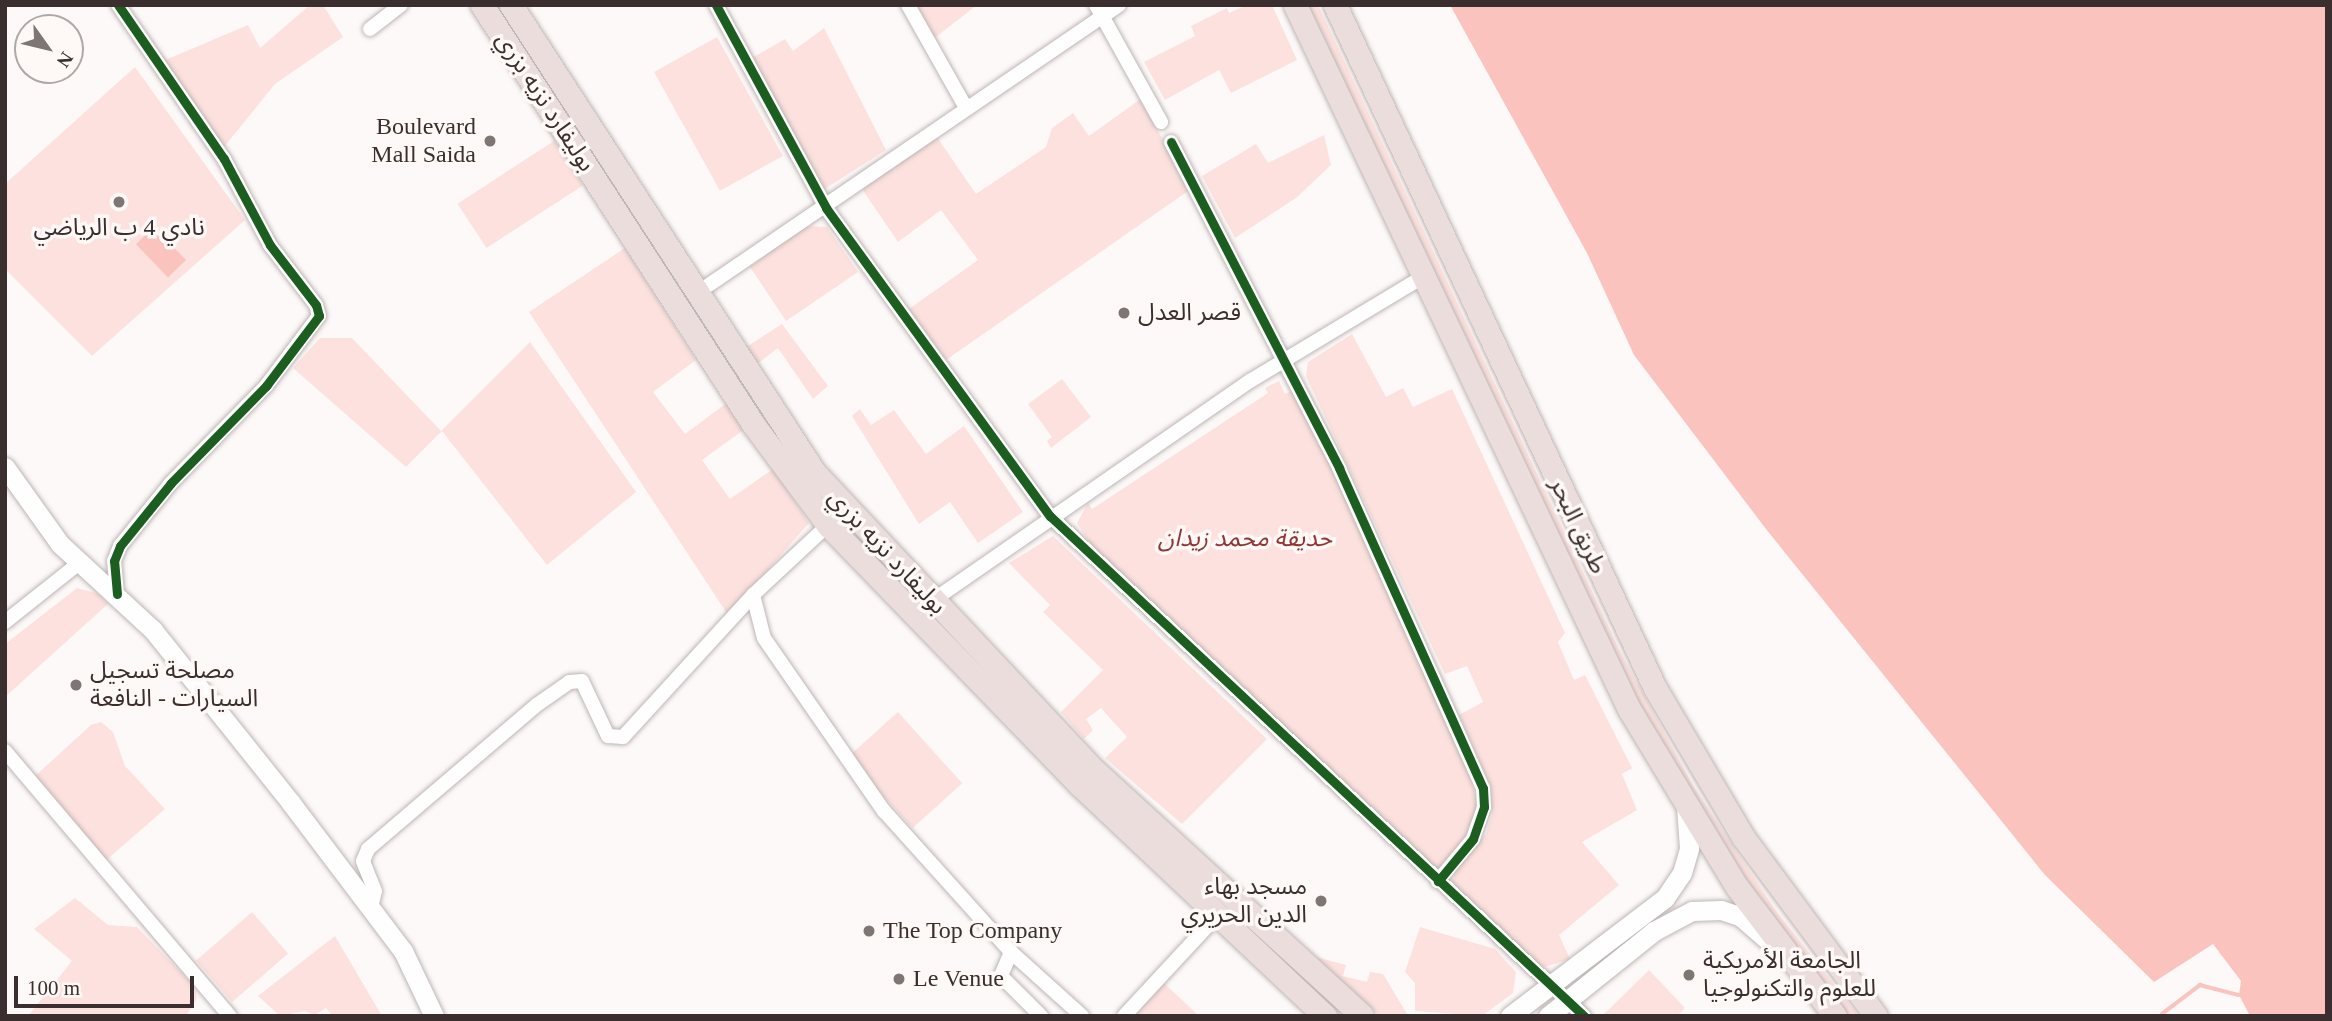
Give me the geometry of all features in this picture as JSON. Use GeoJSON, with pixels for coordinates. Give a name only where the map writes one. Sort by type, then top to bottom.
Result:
{"type":"FeatureCollection","features":[{"type":"Feature","properties":{"kind":"highway","name":"بوليفارد نزيه بزري"},"geometry":{"type":"LineString","coordinates":[[482,5],[753,424],[828,524],[1080,785],[1216,917],[1325,1016]]}},
{"type":"Feature","properties":{"kind":"highway","name":"بوليفارد نزيه بزري"},"geometry":{"type":"LineString","coordinates":[[511,5],[814,472],[932,601],[1096,771],[1362,1016]]}},
{"type":"Feature","properties":{"kind":"highway","name":"طريق البحر"},"geometry":{"type":"LineString","coordinates":[[1295,5],[1629,709],[1686,805],[1798,971],[1835,1016]]}},
{"type":"Feature","properties":{"kind":"highway","name":"طريق البحر"},"geometry":{"type":"LineString","coordinates":[[1335,5],[1655,688],[1743,837],[1876,1016]]}},
{"type":"Feature","properties":{"kind":"main road"},"geometry":{"type":"LineString","coordinates":[[5,467],[78,564],[117,594],[168,647],[371,908],[412,967],[434,1016]]}},
{"type":"Feature","properties":{"kind":"main road"},"geometry":{"type":"LineString","coordinates":[[1510,1016],[1670,891],[1689,848],[1686,805]]}},
{"type":"Feature","properties":{"kind":"main road"},"geometry":{"type":"LineString","coordinates":[[1548,1016],[1654,931],[1681,916],[1705,909],[1740,916],[1798,971]]}},
{"type":"Feature","properties":{"kind":"street"},"geometry":{"type":"LineString","coordinates":[[117,594],[114,561],[120,546],[172,483],[266,386],[319,316],[316,304],[270,244],[223,159],[118,5]]}},
{"type":"Feature","properties":{"kind":"street"},"geometry":{"type":"LineString","coordinates":[[370,29],[401,5]]}},
{"type":"Feature","properties":{"kind":"street"},"geometry":{"type":"LineString","coordinates":[[716,5],[826,208],[1050,516],[1584,1016]]}},
{"type":"Feature","properties":{"kind":"street"},"geometry":{"type":"LineString","coordinates":[[908,5],[966,108]]}},
{"type":"Feature","properties":{"kind":"street"},"geometry":{"type":"LineString","coordinates":[[697,293],[826,208],[1099,10],[1119,5]]}},
{"type":"Feature","properties":{"kind":"street"},"geometry":{"type":"LineString","coordinates":[[1099,10],[1161,122]]}},
{"type":"Feature","properties":{"kind":"street"},"geometry":{"type":"LineString","coordinates":[[1171,142],[1285,358],[1483,788],[1482,815],[1473,839],[1438,881]]}},
{"type":"Feature","properties":{"kind":"street"},"geometry":{"type":"LineString","coordinates":[[932,601],[1050,516],[1285,358],[1424,276]]}},
{"type":"Feature","properties":{"kind":"street"},"geometry":{"type":"LineString","coordinates":[[371,908],[374,891],[363,861],[368,849],[538,704],[569,682],[582,681],[608,736],[623,737],[753,595],[828,524]]}},
{"type":"Feature","properties":{"kind":"street"},"geometry":{"type":"LineString","coordinates":[[5,622],[78,564]]}},
{"type":"Feature","properties":{"kind":"street"},"geometry":{"type":"LineString","coordinates":[[753,595],[764,638],[866,787],[1010,951],[1082,1016]]}},
{"type":"Feature","properties":{"kind":"street"},"geometry":{"type":"LineString","coordinates":[[5,751],[230,1016]]}},
{"type":"Feature","properties":{"kind":"street"},"geometry":{"type":"LineString","coordinates":[[1125,1016],[1216,917]]}},
{"type":"Feature","properties":{"kind":"street"},"geometry":{"type":"LineString","coordinates":[[1010,951],[1000,976],[1041,1016]]}},
{"type":"Feature","properties":{"kind":"green space"},"geometry":{"type":"Polygon","coordinates":[[[310,5],[323,5],[343,37],[275,84],[224,147],[163,61],[248,25],[260,48],[310,5]]]}},
{"type":"Feature","properties":{"kind":"green space"},"geometry":{"type":"Polygon","coordinates":[[[914,5],[977,5],[932,40],[914,5]]]}},
{"type":"Feature","properties":{"kind":"green space"},"geometry":{"type":"Polygon","coordinates":[[[1247,5],[1272,5],[1297,60],[1231,93],[1219,70],[1165,100],[1144,62],[1195,36],[1191,26],[1227,8],[1229,13],[1247,5]]]}},
{"type":"Feature","properties":{"kind":"green space"},"geometry":{"type":"Polygon","coordinates":[[[1307,5],[1318,5],[1619,649],[1694,787],[1777,912],[1859,1016],[1845,1016],[1770,920],[1685,792],[1610,652],[1307,5]]]}},
{"type":"Feature","properties":{"kind":"green space"},"geometry":{"type":"Polygon","coordinates":[[[824,28],[886,150],[823,190],[752,58],[785,39],[793,51],[824,28]]]}},
{"type":"Feature","properties":{"kind":"green space"},"geometry":{"type":"Polygon","coordinates":[[[717,37],[783,156],[720,191],[654,72],[717,37]]]}},
{"type":"Feature","properties":{"kind":"green space","name":"نادي 4 ب الرياضي"},"geometry":{"type":"Polygon","coordinates":[[[135,67],[245,220],[92,356],[5,269],[5,184],[135,67]]]}},
{"type":"Feature","properties":{"kind":"green space"},"geometry":{"type":"Polygon","coordinates":[[[1142,98],[1188,191],[946,360],[909,309],[978,260],[941,210],[898,242],[862,189],[937,137],[976,194],[1046,147],[1052,128],[1073,113],[1089,136],[1142,98]]]}},
{"type":"Feature","properties":{"kind":"green space"},"geometry":{"type":"Polygon","coordinates":[[[1324,135],[1331,165],[1296,198],[1235,238],[1202,176],[1256,144],[1268,163],[1324,135]]]}},
{"type":"Feature","properties":{"kind":"green space"},"geometry":{"type":"Polygon","coordinates":[[[554,141],[583,185],[486,248],[458,204],[554,141]]]}},
{"type":"Feature","properties":{"kind":"green space"},"geometry":{"type":"Polygon","coordinates":[[[805,226],[827,227],[858,272],[786,321],[750,267],[805,226]]]}},
{"type":"Feature","properties":{"kind":"green space"},"geometry":{"type":"Polygon","coordinates":[[[625,248],[696,360],[653,392],[685,434],[728,402],[745,429],[702,460],[730,499],[773,469],[809,523],[728,615],[529,312],[625,248]]]}},
{"type":"Feature","properties":{"kind":"green space"},"geometry":{"type":"Polygon","coordinates":[[[782,324],[828,386],[813,399],[778,348],[757,364],[746,347],[782,324]]]}},
{"type":"Feature","properties":{"kind":"green space"},"geometry":{"type":"Polygon","coordinates":[[[1352,334],[1386,397],[1403,388],[1413,407],[1452,389],[1565,633],[1558,642],[1574,680],[1585,675],[1632,768],[1622,774],[1637,810],[1582,842],[1619,885],[1559,935],[1570,959],[1544,967],[1532,960],[1451,886],[1455,872],[1486,834],[1492,815],[1491,787],[1459,715],[1483,702],[1467,666],[1445,674],[1306,376],[1308,362],[1352,334]]]}},
{"type":"Feature","properties":{"kind":"green space"},"geometry":{"type":"Polygon","coordinates":[[[320,338],[352,338],[441,431],[530,342],[636,492],[547,565],[442,431],[406,467],[293,368],[320,338]]]}},
{"type":"Feature","properties":{"kind":"green space"},"geometry":{"type":"Polygon","coordinates":[[[1062,379],[1091,417],[1051,448],[1047,441],[1052,437],[1028,404],[1062,379]]]}},
{"type":"Feature","properties":{"kind":"green space","name":"حديقة محمد زيدان"},"geometry":{"type":"Polygon","coordinates":[[[1279,381],[1285,394],[1297,388],[1471,779],[1478,807],[1472,833],[1438,870],[1091,545],[1077,523],[1088,503],[1092,509],[1268,393],[1265,388],[1279,381]]]}},
{"type":"Feature","properties":{"kind":"green space"},"geometry":{"type":"Polygon","coordinates":[[[860,409],[871,425],[894,410],[926,454],[964,426],[1023,512],[978,543],[950,502],[919,524],[852,416],[860,409]]]}},
{"type":"Feature","properties":{"kind":"green space"},"geometry":{"type":"Polygon","coordinates":[[[1053,536],[1267,739],[1182,824],[1105,758],[1127,737],[1101,708],[1086,719],[1093,730],[1084,739],[1061,712],[1103,670],[1043,612],[1050,605],[1009,563],[1053,536]]]}},
{"type":"Feature","properties":{"kind":"green space"},"geometry":{"type":"Polygon","coordinates":[[[77,588],[99,594],[108,604],[5,697],[5,644],[77,588]]]}},
{"type":"Feature","properties":{"kind":"green space"},"geometry":{"type":"Polygon","coordinates":[[[898,712],[962,783],[912,828],[848,757],[898,712]]]}},
{"type":"Feature","properties":{"kind":"green space"},"geometry":{"type":"Polygon","coordinates":[[[101,722],[113,732],[125,766],[165,809],[104,862],[34,777],[91,725],[101,722]]]}},
{"type":"Feature","properties":{"kind":"green space"},"geometry":{"type":"Polygon","coordinates":[[[75,898],[108,925],[137,927],[195,987],[197,998],[186,1016],[28,1016],[72,961],[34,929],[75,898]]]}},
{"type":"Feature","properties":{"kind":"green space"},"geometry":{"type":"Polygon","coordinates":[[[252,912],[288,954],[232,1002],[196,961],[252,912]]]}},
{"type":"Feature","properties":{"kind":"green space"},"geometry":{"type":"Polygon","coordinates":[[[1420,927],[1495,949],[1516,972],[1513,993],[1482,1016],[1415,1011],[1415,983],[1405,972],[1420,927]]]}},
{"type":"Feature","properties":{"kind":"green space"},"geometry":{"type":"Polygon","coordinates":[[[335,936],[382,1016],[333,1016],[326,1008],[315,1015],[304,1011],[280,1016],[258,996],[335,936]]]}},
{"type":"Feature","properties":{"kind":"green space"},"geometry":{"type":"Polygon","coordinates":[[[1316,957],[1346,965],[1343,976],[1367,982],[1370,972],[1383,974],[1407,1014],[1380,1016],[1316,957]]]}},
{"type":"Feature","properties":{"kind":"green space"},"geometry":{"type":"Polygon","coordinates":[[[1649,970],[1685,1008],[1677,1016],[1602,1016],[1649,970]]]}},
{"type":"Feature","properties":{"kind":"green space"},"geometry":{"type":"Polygon","coordinates":[[[1163,982],[1199,1016],[1135,1016],[1163,982]]]}},
{"type":"Feature","properties":{"kind":"shaded area"},"geometry":{"type":"Polygon","coordinates":[[[1450,5],[2327,5],[2327,1016],[2250,1016],[2239,995],[2241,981],[2213,944],[2154,982],[2045,875],[1766,529],[1634,355],[1587,253],[1450,5]]]}},
{"type":"Feature","properties":{"kind":"shaded area"},"geometry":{"type":"Polygon","coordinates":[[[154,227],[186,260],[168,277],[136,244],[154,227]]]}},
{"type":"Feature","properties":{"kind":"waterway"},"geometry":{"type":"LineString","coordinates":[[2162,1014],[2200,985],[2239,995]]}},
{"type":"Feature","properties":{"kind":"cycle path"},"geometry":{"type":"LineString","coordinates":[[117,594],[114,561],[120,546],[171,483],[266,386],[319,316],[316,305],[270,245],[224,159],[118,5]]}},
{"type":"Feature","properties":{"kind":"cycle path"},"geometry":{"type":"LineString","coordinates":[[716,5],[826,208],[1050,516],[1584,1016]]}},
{"type":"Feature","properties":{"kind":"cycle path"},"geometry":{"type":"LineString","coordinates":[[1171,142],[1339,468],[1483,788],[1484,807],[1473,839],[1438,881]]}},
{"type":"Feature","properties":{"kind":"place","name":"Boulevard Mall Saida"},"geometry":{"type":"Point","coordinates":[490,141]}},
{"type":"Feature","properties":{"kind":"place","name":"نادي 4 ب الرياضي"},"geometry":{"type":"Point","coordinates":[119,202]}},
{"type":"Feature","properties":{"kind":"place","name":"قصر العدل"},"geometry":{"type":"Point","coordinates":[1124,313]}},
{"type":"Feature","properties":{"kind":"place","name":"مصلحة تسجيل السيارات - النافعة"},"geometry":{"type":"Point","coordinates":[76,685]}},
{"type":"Feature","properties":{"kind":"place","name":"مسجد بهاء الدين الحريري"},"geometry":{"type":"Point","coordinates":[1321,901]}},
{"type":"Feature","properties":{"kind":"place","name":"The Top Company"},"geometry":{"type":"Point","coordinates":[869,931]}},
{"type":"Feature","properties":{"kind":"place","name":"الجامعة الأمريكية للعلوم والتكنولوجيا"},"geometry":{"type":"Point","coordinates":[1689,975]}},
{"type":"Feature","properties":{"kind":"place","name":"Le Venue"},"geometry":{"type":"Point","coordinates":[899,979]}}]}
